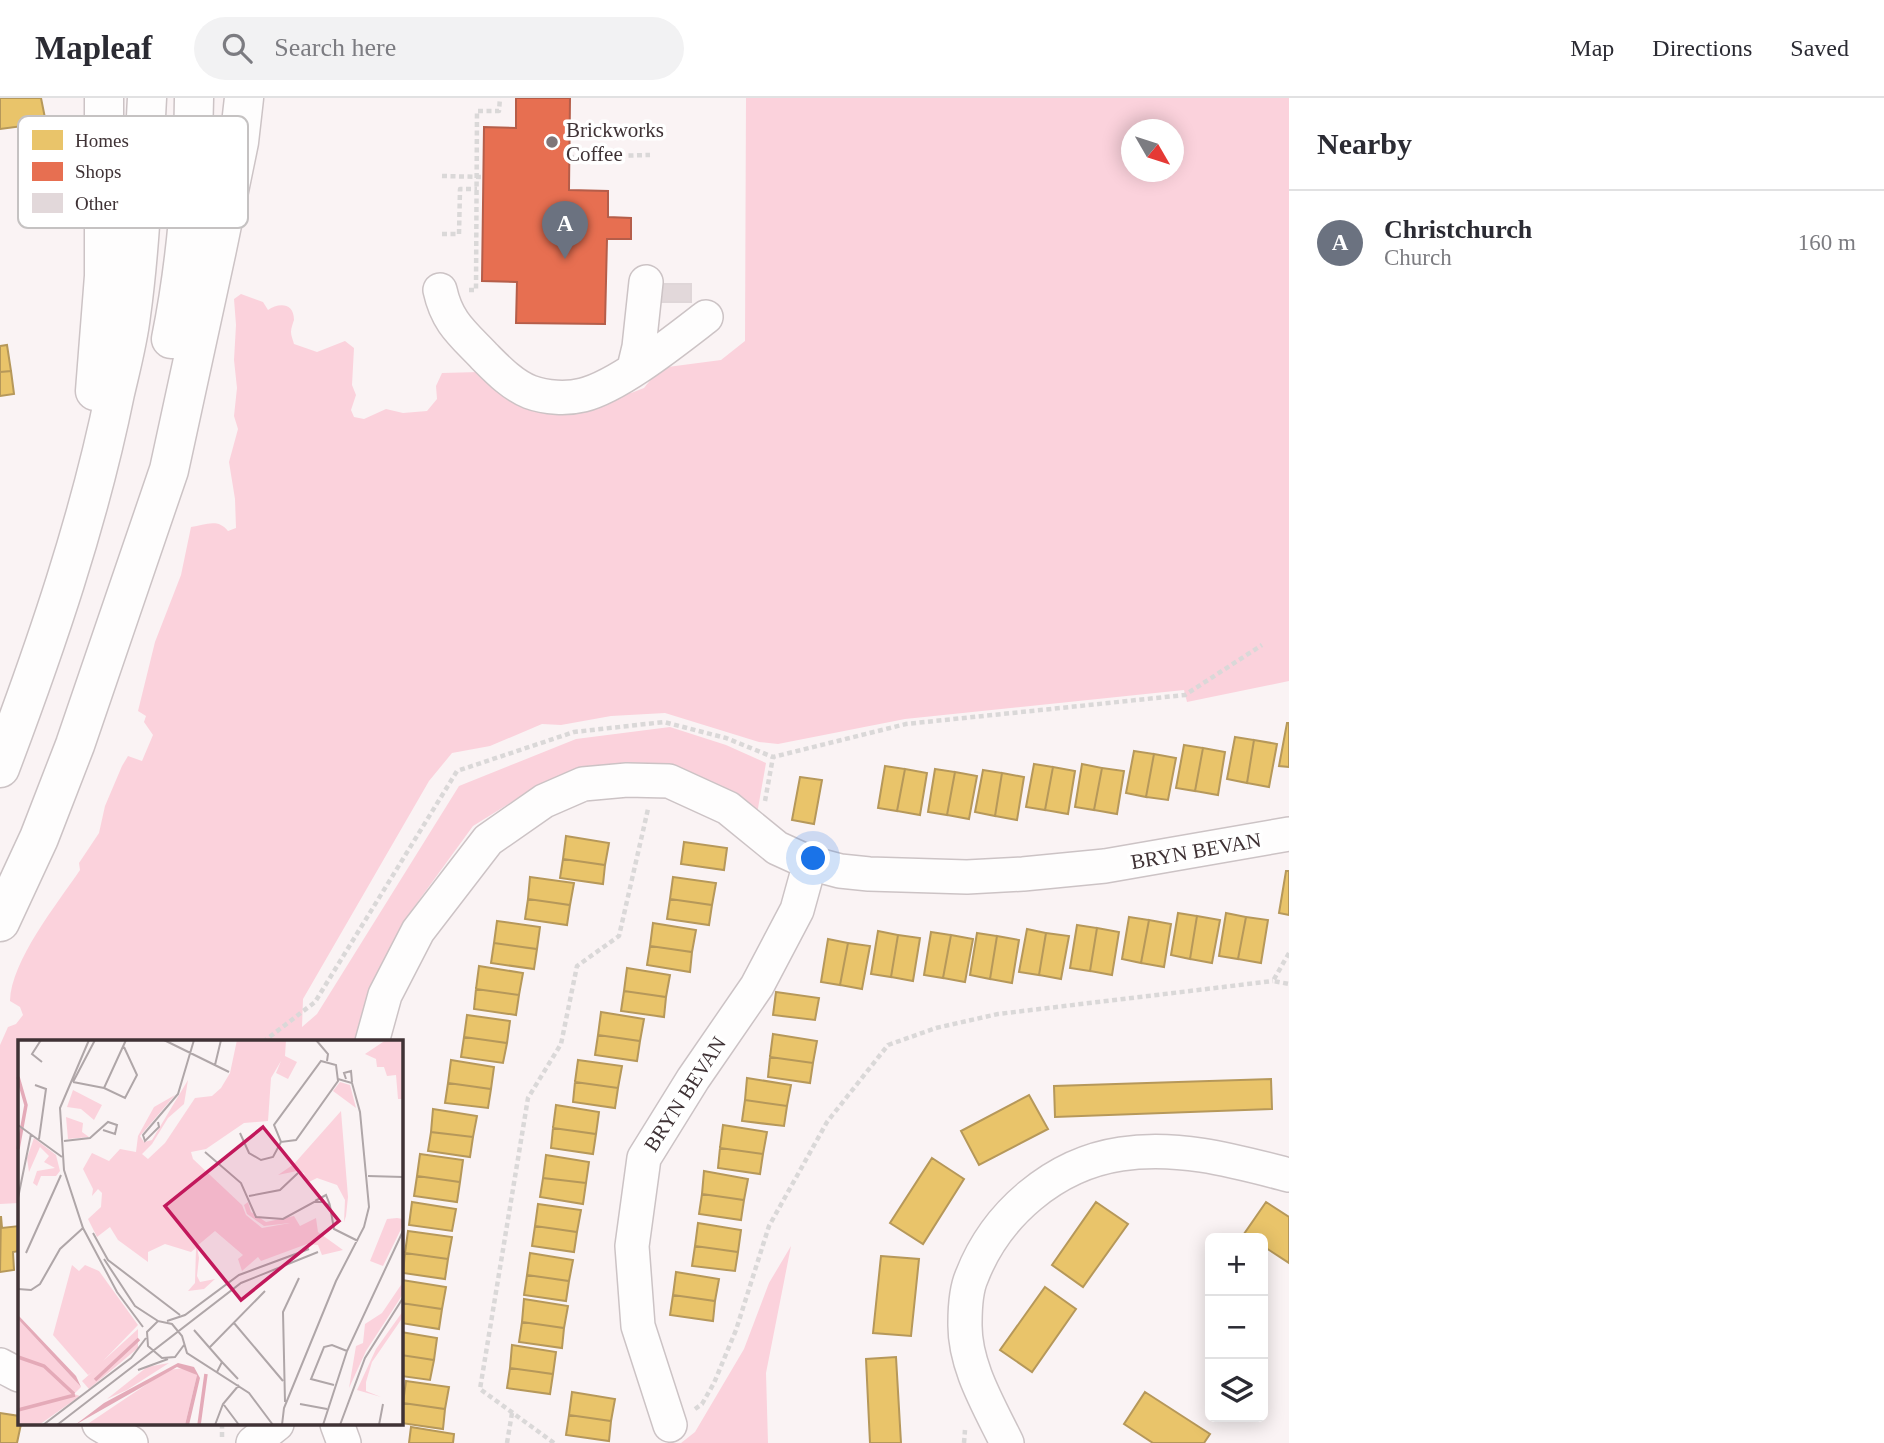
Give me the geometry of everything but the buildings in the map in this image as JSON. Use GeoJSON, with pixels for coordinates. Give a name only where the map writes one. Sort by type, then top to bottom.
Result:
{"type":"FeatureCollection","features":[{"type":"Feature","properties":{"kind":"highway"},"geometry":{"type":"LineString","coordinates":[[104,98],[104,116]]}},
{"type":"Feature","properties":{"kind":"highway"},"geometry":{"type":"LineString","coordinates":[[146,116],[147,98]]}},
{"type":"Feature","properties":{"kind":"highway"},"geometry":{"type":"LineString","coordinates":[[194,98],[194,116]]}},
{"type":"Feature","properties":{"kind":"highway"},"geometry":{"type":"LineString","coordinates":[[242,116],[244,98]]}},
{"type":"Feature","properties":{"kind":"highway"},"geometry":{"type":"LineString","coordinates":[[104,228],[104,276],[116,316]]}},
{"type":"Feature","properties":{"kind":"highway"},"geometry":{"type":"LineString","coordinates":[[0,768],[48,633],[94,485],[116,316],[138,228]]}},
{"type":"Feature","properties":{"kind":"highway"},"geometry":{"type":"LineString","coordinates":[[186,228],[180,295],[188,324]]}},
{"type":"Feature","properties":{"kind":"highway"},"geometry":{"type":"LineString","coordinates":[[0,922],[39,838],[105,660],[188,324],[215,228]]}},
{"type":"Feature","properties":{"kind":"street"},"geometry":{"type":"LineString","coordinates":[[634,368],[646,282]]}},
{"type":"Feature","properties":{"kind":"street"},"geometry":{"type":"LineString","coordinates":[[440,290],[444,309],[450,320],[503,375],[529,391],[559,397],[586,394],[634,368],[706,317]]}},
{"type":"Feature","properties":{"kind":"street","name":"BRYN BEVAN"},"geometry":{"type":"LineString","coordinates":[[373,1040],[385,995],[418,931],[488,841],[544,801],[583,784],[627,780],[669,781],[728,808],[777,848],[810,863],[840,871],[881,874],[967,877],[1105,866],[1289,834]]}},
{"type":"Feature","properties":{"kind":"street","name":"BRYN BEVAN"},"geometry":{"type":"LineString","coordinates":[[670,1425],[638,1326],[632,1246],[644,1158],[693,1079],[757,986],[797,910],[810,863]]}},
{"type":"Feature","properties":{"kind":"street"},"geometry":{"type":"LineString","coordinates":[[1007,1443],[973,1371],[965,1325],[970,1279],[992,1235],[1026,1198],[1070,1169],[1121,1154],[1210,1155],[1289,1175]]}},
{"type":"Feature","properties":{"kind":"street"},"geometry":{"type":"LineString","coordinates":[[0,1365],[18,1374]]}},
{"type":"Feature","properties":{"kind":"street"},"geometry":{"type":"LineString","coordinates":[[102,1426],[131,1443]]}},
{"type":"Feature","properties":{"kind":"street"},"geometry":{"type":"LineString","coordinates":[[253,1443],[274,1426]]}},
{"type":"Feature","properties":{"kind":"street"},"geometry":{"type":"LineString","coordinates":[[338,1426],[344,1443]]}},
{"type":"Feature","properties":{"kind":"path"},"geometry":{"type":"LineString","coordinates":[[440,290],[476,290],[477,189],[480,177],[477,111],[499,111],[500,98]]}},
{"type":"Feature","properties":{"kind":"path"},"geometry":{"type":"LineString","coordinates":[[569,157],[650,155]]}},
{"type":"Feature","properties":{"kind":"path"},"geometry":{"type":"LineString","coordinates":[[442,176],[480,177]]}},
{"type":"Feature","properties":{"kind":"path"},"geometry":{"type":"LineString","coordinates":[[442,233],[458,234],[460,188],[477,189]]}},
{"type":"Feature","properties":{"kind":"path"},"geometry":{"type":"LineString","coordinates":[[554,1443],[480,1389],[528,1098],[561,1044],[577,966],[619,936],[654,781]]}},
{"type":"Feature","properties":{"kind":"path"},"geometry":{"type":"LineString","coordinates":[[1273,981],[1289,953]]}},
{"type":"Feature","properties":{"kind":"path"},"geometry":{"type":"LineString","coordinates":[[670,1425],[702,1404],[714,1383],[736,1329],[769,1226],[827,1122],[888,1045],[936,1028],[998,1014],[1273,981],[1289,984]]}},
{"type":"Feature","properties":{"kind":"path"},"geometry":{"type":"LineString","coordinates":[[507,1443],[512,1413]]}},
{"type":"Feature","properties":{"kind":"shaded area"},"geometry":{"type":"Polygon","coordinates":[[[746,98],[1289,98],[1289,681],[1187,702],[1184,690],[905,719],[778,744],[759,742],[665,713],[611,716],[561,725],[542,724],[490,746],[452,753],[429,781],[303,999],[302,1027],[317,1014],[459,786],[576,739],[670,727],[726,745],[766,763],[757,814],[724,788],[536,787],[473,826],[406,918],[369,992],[358,1040],[18,1040],[18,1203],[0,1204],[0,1045],[8,1027],[16,1024],[23,1015],[20,1007],[10,1001],[12,985],[37,933],[80,870],[79,863],[99,833],[105,806],[122,766],[128,756],[142,761],[153,735],[144,722],[146,716],[138,711],[155,642],[181,575],[191,527],[211,523],[228,531],[236,528],[229,462],[238,429],[234,416],[237,388],[234,299],[241,294],[263,302],[268,310],[281,305],[288,307],[294,320],[291,332],[294,344],[317,352],[345,341],[354,348],[352,385],[356,395],[351,410],[354,417],[364,419],[386,409],[403,413],[427,411],[437,399],[436,386],[442,373],[479,372],[631,393],[644,388],[660,368],[721,360],[745,341],[746,98]]]}},
{"type":"Feature","properties":{"kind":"shaded area"},"geometry":{"type":"Polygon","coordinates":[[[791,1246],[766,1373],[768,1443],[681,1443],[695,1432],[744,1349],[769,1283],[791,1246]]]}},
{"type":"Feature","properties":{"kind":"place","name":"Brickworks Coffee"},"geometry":{"type":"Point","coordinates":[552,142]}},
{"type":"Feature","properties":{"kind":"place","name":"Christchurch"},"geometry":{"type":"Point","coordinates":[565,259]}}]}
